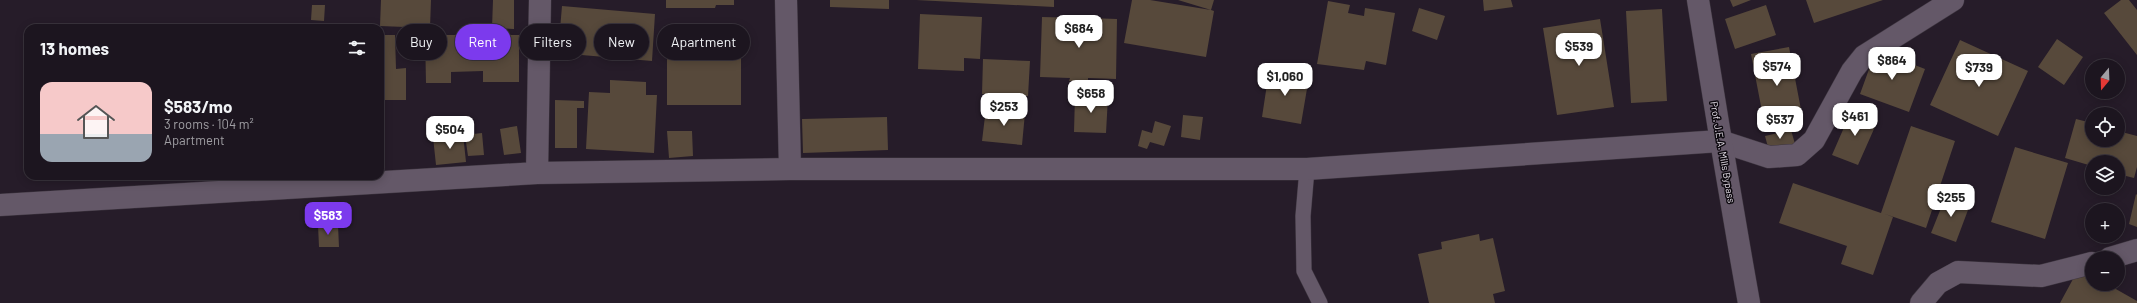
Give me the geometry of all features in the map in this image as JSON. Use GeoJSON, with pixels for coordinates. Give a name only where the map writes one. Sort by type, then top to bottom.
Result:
{"type":"FeatureCollection","features":[{"type":"Feature","properties":{"kind":"street"},"geometry":{"type":"LineString","coordinates":[[537,173],[540,0]]}},
{"type":"Feature","properties":{"kind":"street"},"geometry":{"type":"LineString","coordinates":[[786,0],[790,169]]}},
{"type":"Feature","properties":{"kind":"street","name":"Prof. J.E.A. Mills Bypass"},"geometry":{"type":"LineString","coordinates":[[1698,0],[1720,141],[1727,167],[1749,303]]}},
{"type":"Feature","properties":{"kind":"street"},"geometry":{"type":"LineString","coordinates":[[0,205],[537,173],[790,169],[1307,169],[1720,141],[1769,157],[1797,155],[1814,140],[1852,71],[1864,56],[1953,0]]}},
{"type":"Feature","properties":{"kind":"street"},"geometry":{"type":"LineString","coordinates":[[2125,254],[2137,250]]}},
{"type":"Feature","properties":{"kind":"street"},"geometry":{"type":"LineString","coordinates":[[1921,303],[1938,283],[1958,272],[2041,276],[2085,265]]}},
{"type":"Feature","properties":{"kind":"lane"},"geometry":{"type":"LineString","coordinates":[[1307,169],[1303,216],[1304,271],[1320,303]]}},
{"type":"Feature","properties":{"kind":"building"},"geometry":{"type":"Polygon","coordinates":[[[381,0],[431,0],[430,24],[396,24],[396,27],[384,26],[384,24],[380,24],[381,0]]]}},
{"type":"Feature","properties":{"kind":"building"},"geometry":{"type":"Polygon","coordinates":[[[493,0],[514,0],[514,29],[511,29],[511,24],[492,24],[493,0]]]}},
{"type":"Feature","properties":{"kind":"building"},"geometry":{"type":"Polygon","coordinates":[[[666,0],[734,0],[734,5],[716,5],[715,8],[666,8],[666,0]]]}},
{"type":"Feature","properties":{"kind":"building"},"geometry":{"type":"Polygon","coordinates":[[[830,0],[889,0],[889,9],[830,7],[830,0]]]}},
{"type":"Feature","properties":{"kind":"building"},"geometry":{"type":"Polygon","coordinates":[[[916,0],[1054,0],[1054,7],[916,0]]]}},
{"type":"Feature","properties":{"kind":"building"},"geometry":{"type":"Polygon","coordinates":[[[1132,0],[1150,0],[1214,11],[1206,57],[1124,43],[1132,0]]]}},
{"type":"Feature","properties":{"kind":"building"},"geometry":{"type":"Polygon","coordinates":[[[1178,0],[1214,0],[1211,10],[1178,0]]]}},
{"type":"Feature","properties":{"kind":"building"},"geometry":{"type":"Polygon","coordinates":[[[1483,0],[1511,0],[1513,7],[1484,11],[1483,0]]]}},
{"type":"Feature","properties":{"kind":"building"},"geometry":{"type":"Polygon","coordinates":[[[1730,0],[1751,0],[1733,7],[1730,0]]]}},
{"type":"Feature","properties":{"kind":"building"},"geometry":{"type":"Polygon","coordinates":[[[1806,0],[1883,0],[1814,23],[1806,0]]]}},
{"type":"Feature","properties":{"kind":"building"},"geometry":{"type":"Polygon","coordinates":[[[2121,0],[2129,0],[2137,10],[2137,55],[2104,13],[2121,0]]]}},
{"type":"Feature","properties":{"kind":"building"},"geometry":{"type":"Polygon","coordinates":[[[1328,1],[1350,5],[1348,13],[1364,16],[1365,8],[1395,13],[1386,65],[1366,61],[1364,70],[1317,64],[1328,1]]]}},
{"type":"Feature","properties":{"kind":"building"},"geometry":{"type":"Polygon","coordinates":[[[312,5],[325,5],[324,21],[311,20],[312,5]]]}},
{"type":"Feature","properties":{"kind":"building"},"geometry":{"type":"Polygon","coordinates":[[[1766,5],[1776,35],[1735,49],[1725,19],[1766,5]]]}},
{"type":"Feature","properties":{"kind":"building"},"geometry":{"type":"Polygon","coordinates":[[[562,6],[655,14],[652,61],[640,60],[649,60],[649,24],[594,24],[594,56],[586,55],[586,24],[560,24],[562,6]]]}},
{"type":"Feature","properties":{"kind":"building"},"geometry":{"type":"Polygon","coordinates":[[[1419,8],[1445,16],[1437,40],[1412,31],[1419,8]]]}},
{"type":"Feature","properties":{"kind":"building"},"geometry":{"type":"Polygon","coordinates":[[[1662,9],[1667,101],[1631,103],[1626,11],[1662,9]]]}},
{"type":"Feature","properties":{"kind":"building"},"geometry":{"type":"Polygon","coordinates":[[[920,14],[982,17],[980,59],[964,58],[964,71],[918,69],[920,14]]]}},
{"type":"Feature","properties":{"kind":"building"},"geometry":{"type":"Polygon","coordinates":[[[1042,17],[1081,18],[1081,35],[1089,36],[1089,18],[1117,19],[1116,79],[1088,78],[1088,82],[1069,81],[1070,78],[1040,77],[1042,17]]]}},
{"type":"Feature","properties":{"kind":"building"},"geometry":{"type":"Polygon","coordinates":[[[1600,19],[1614,107],[1557,115],[1543,28],[1600,19]]]}},
{"type":"Feature","properties":{"kind":"building"},"geometry":{"type":"Polygon","coordinates":[[[384,35],[395,35],[396,69],[406,68],[406,100],[384,100],[384,35]]]}},
{"type":"Feature","properties":{"kind":"building"},"geometry":{"type":"Polygon","coordinates":[[[447,35],[455,35],[455,60],[511,60],[511,35],[519,35],[519,82],[483,82],[483,71],[451,72],[451,83],[426,83],[426,60],[447,60],[447,35]]]}},
{"type":"Feature","properties":{"kind":"building"},"geometry":{"type":"Polygon","coordinates":[[[2057,39],[2083,57],[2064,85],[2038,67],[2057,39]]]}},
{"type":"Feature","properties":{"kind":"building"},"geometry":{"type":"Polygon","coordinates":[[[1960,40],[2028,71],[1998,136],[1930,105],[1960,40]]]}},
{"type":"Feature","properties":{"kind":"building"},"geometry":{"type":"Polygon","coordinates":[[[1789,47],[1803,120],[1765,127],[1751,54],[1789,47]]]}},
{"type":"Feature","properties":{"kind":"building"},"geometry":{"type":"Polygon","coordinates":[[[1876,50],[1925,69],[1909,112],[1860,94],[1876,50]]]}},
{"type":"Feature","properties":{"kind":"building"},"geometry":{"type":"Polygon","coordinates":[[[983,59],[1030,61],[1028,96],[982,94],[983,59]]]}},
{"type":"Feature","properties":{"kind":"building"},"geometry":{"type":"Polygon","coordinates":[[[667,60],[741,60],[741,105],[667,105],[667,60]]]}},
{"type":"Feature","properties":{"kind":"building"},"geometry":{"type":"Polygon","coordinates":[[[1269,71],[1309,77],[1301,124],[1262,117],[1269,71]]]}},
{"type":"Feature","properties":{"kind":"building"},"geometry":{"type":"Polygon","coordinates":[[[610,80],[646,82],[646,95],[657,95],[654,153],[586,149],[589,92],[610,93],[610,80]]]}},
{"type":"Feature","properties":{"kind":"building"},"geometry":{"type":"Polygon","coordinates":[[[1075,95],[1108,97],[1106,133],[1074,132],[1075,95]]]}},
{"type":"Feature","properties":{"kind":"building"},"geometry":{"type":"Polygon","coordinates":[[[555,100],[584,101],[584,108],[577,108],[577,148],[555,148],[555,100]]]}},
{"type":"Feature","properties":{"kind":"building"},"geometry":{"type":"Polygon","coordinates":[[[986,108],[1025,113],[1022,145],[982,141],[986,108]]]}},
{"type":"Feature","properties":{"kind":"building"},"geometry":{"type":"Polygon","coordinates":[[[1852,109],[1878,120],[1858,165],[1832,155],[1852,109]]]}},
{"type":"Feature","properties":{"kind":"building"},"geometry":{"type":"Polygon","coordinates":[[[1183,115],[1203,117],[1200,140],[1181,137],[1183,115]]]}},
{"type":"Feature","properties":{"kind":"building"},"geometry":{"type":"Polygon","coordinates":[[[887,117],[888,150],[803,153],[802,119],[887,117]]]}},
{"type":"Feature","properties":{"kind":"building"},"geometry":{"type":"Polygon","coordinates":[[[2076,119],[2085,121],[2085,147],[2125,147],[2125,133],[2137,136],[2137,167],[2134,178],[2125,176],[2125,155],[2085,155],[2085,164],[2065,158],[2076,119]]]}},
{"type":"Feature","properties":{"kind":"building"},"geometry":{"type":"Polygon","coordinates":[[[1155,121],[1171,126],[1164,146],[1150,142],[1147,149],[1138,146],[1142,130],[1152,133],[1155,121]]]}},
{"type":"Feature","properties":{"kind":"building"},"geometry":{"type":"Polygon","coordinates":[[[517,126],[521,153],[504,155],[500,129],[517,126]]]}},
{"type":"Feature","properties":{"kind":"building"},"geometry":{"type":"Polygon","coordinates":[[[1911,126],[1955,141],[1926,228],[1885,214],[1893,217],[1873,275],[1841,264],[1847,246],[1779,223],[1793,183],[1881,213],[1911,126]]]}},
{"type":"Feature","properties":{"kind":"building"},"geometry":{"type":"Polygon","coordinates":[[[1791,130],[1795,144],[1769,151],[1765,136],[1791,130]]]}},
{"type":"Feature","properties":{"kind":"building"},"geometry":{"type":"Polygon","coordinates":[[[667,131],[692,131],[693,156],[669,158],[667,131]]]}},
{"type":"Feature","properties":{"kind":"building"},"geometry":{"type":"Polygon","coordinates":[[[482,133],[484,155],[468,156],[465,135],[482,133]]]}},
{"type":"Feature","properties":{"kind":"building"},"geometry":{"type":"Polygon","coordinates":[[[463,134],[466,162],[436,165],[433,137],[463,134]]]}},
{"type":"Feature","properties":{"kind":"building"},"geometry":{"type":"Polygon","coordinates":[[[2015,147],[2068,163],[2045,239],[1991,222],[2015,147]]]}},
{"type":"Feature","properties":{"kind":"building"},"geometry":{"type":"Polygon","coordinates":[[[1947,193],[1971,202],[1956,242],[1931,233],[1947,193]]]}},
{"type":"Feature","properties":{"kind":"building"},"geometry":{"type":"Polygon","coordinates":[[[2136,194],[2137,195],[2137,227],[2129,224],[2136,194]]]}},
{"type":"Feature","properties":{"kind":"building"},"geometry":{"type":"Polygon","coordinates":[[[318,225],[338,225],[339,247],[319,247],[318,225]]]}},
{"type":"Feature","properties":{"kind":"building"},"geometry":{"type":"Polygon","coordinates":[[[1479,234],[1480,241],[1493,238],[1505,291],[1493,294],[1495,303],[1429,303],[1418,254],[1442,249],[1441,242],[1479,234]]]}},
{"type":"Feature","properties":{"kind":"building"},"geometry":{"type":"Polygon","coordinates":[[[2079,268],[2085,271],[2085,291],[2119,291],[2137,301],[2137,303],[2060,303],[2079,268]]]}}]}
